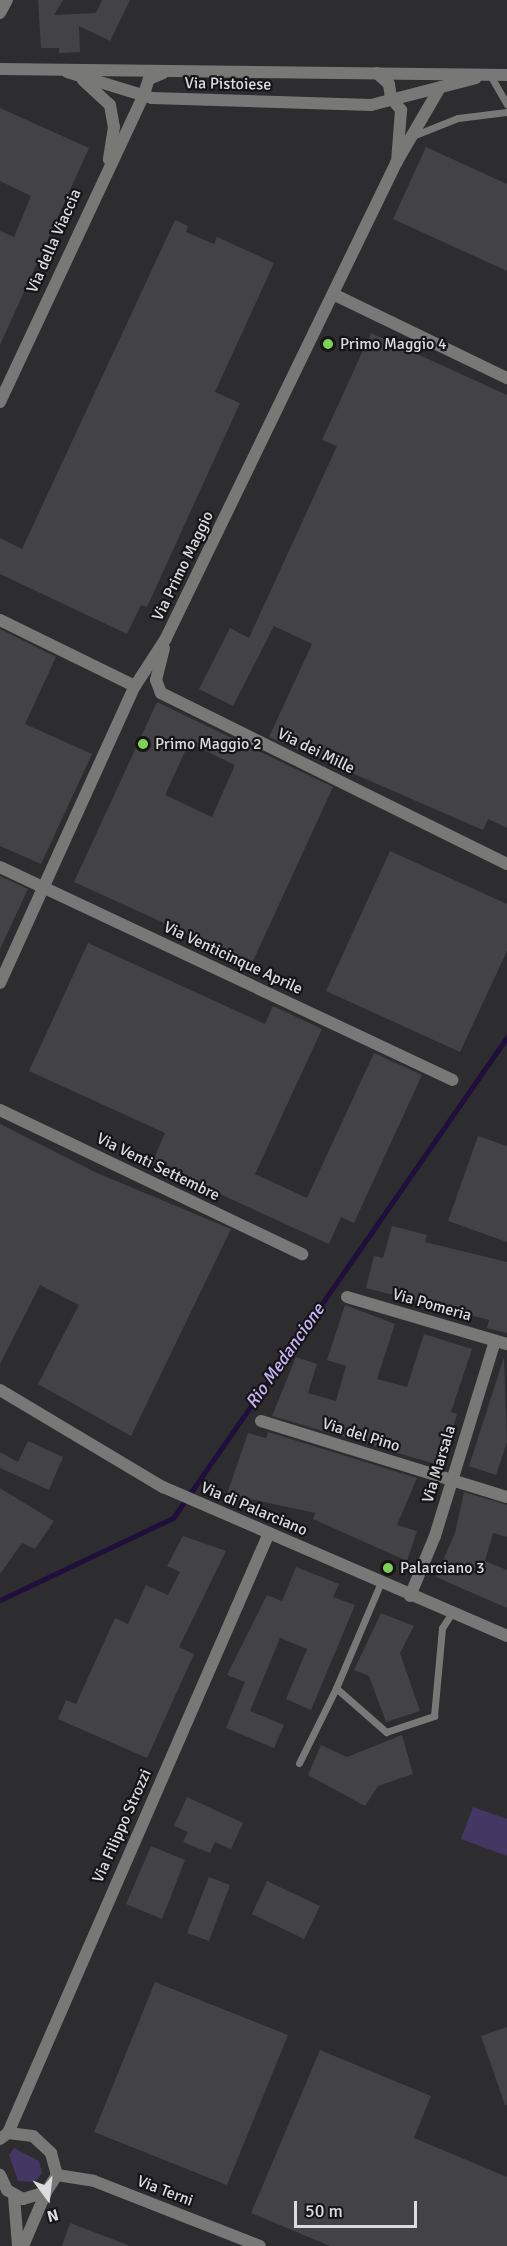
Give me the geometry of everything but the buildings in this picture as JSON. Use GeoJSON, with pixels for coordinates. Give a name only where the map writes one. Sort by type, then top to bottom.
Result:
{"type":"FeatureCollection","features":[{"type":"Feature","properties":{"kind":"street"},"geometry":{"type":"LineString","coordinates":[[0,14],[7,0]]}},
{"type":"Feature","properties":{"kind":"street","name":"Via Pistoiese"},"geometry":{"type":"LineString","coordinates":[[0,69],[65,72],[88,67],[168,72],[507,75]]}},
{"type":"Feature","properties":{"kind":"street"},"geometry":{"type":"LineString","coordinates":[[65,72],[96,88],[110,105],[114,127],[108,163]]}},
{"type":"Feature","properties":{"kind":"street","name":"Via Pistoiese"},"geometry":{"type":"LineString","coordinates":[[65,72],[143,97],[371,105],[391,98],[439,89],[488,75]]}},
{"type":"Feature","properties":{"kind":"street","name":"Via della Viaccia"},"geometry":{"type":"LineString","coordinates":[[0,402],[3,389],[108,163],[143,97],[149,80],[168,72]]}},
{"type":"Feature","properties":{"kind":"street"},"geometry":{"type":"LineString","coordinates":[[377,73],[389,84],[391,98]]}},
{"type":"Feature","properties":{"kind":"street","name":"Via Primo Maggio"},"geometry":{"type":"LineString","coordinates":[[0,983],[135,686],[166,638],[335,295],[396,163],[439,89]]}},
{"type":"Feature","properties":{"kind":"street","name":"Via Primo Maggio"},"geometry":{"type":"LineString","coordinates":[[391,98],[401,110],[396,163]]}},
{"type":"Feature","properties":{"kind":"street"},"geometry":{"type":"LineString","coordinates":[[335,295],[507,378]]}},
{"type":"Feature","properties":{"kind":"street"},"geometry":{"type":"LineString","coordinates":[[0,620],[135,686]]}},
{"type":"Feature","properties":{"kind":"street","name":"Via dei Mille"},"geometry":{"type":"LineString","coordinates":[[166,638],[156,680],[161,693],[507,864]]}},
{"type":"Feature","properties":{"kind":"street","name":"Via Venticinque Aprile"},"geometry":{"type":"LineString","coordinates":[[0,867],[452,1080]]}},
{"type":"Feature","properties":{"kind":"street","name":"Via Venti Settembre"},"geometry":{"type":"LineString","coordinates":[[0,1110],[302,1254]]}},
{"type":"Feature","properties":{"kind":"street","name":"Via Pomeria"},"geometry":{"type":"LineString","coordinates":[[347,1297],[501,1342]]}},
{"type":"Feature","properties":{"kind":"street","name":"Via Marsala"},"geometry":{"type":"LineString","coordinates":[[411,1596],[501,1342]]}},
{"type":"Feature","properties":{"kind":"street","name":"Via di Palarciano"},"geometry":{"type":"LineString","coordinates":[[0,1390],[163,1487],[411,1596],[430,1600],[507,1636]]}},
{"type":"Feature","properties":{"kind":"street","name":"Via del Pino"},"geometry":{"type":"LineString","coordinates":[[261,1421],[507,1497]]}},
{"type":"Feature","properties":{"kind":"street","name":"Via Filippo Strozzi"},"geometry":{"type":"LineString","coordinates":[[3,2135],[269,1533]]}},
{"type":"Feature","properties":{"kind":"street"},"geometry":{"type":"LineString","coordinates":[[3,2135],[22,2132],[45,2146],[57,2175],[45,2193],[23,2246]]}},
{"type":"Feature","properties":{"kind":"street"},"geometry":{"type":"LineString","coordinates":[[0,2175],[14,2196],[18,2246]]}},
{"type":"Feature","properties":{"kind":"street","name":"Via Terni"},"geometry":{"type":"LineString","coordinates":[[57,2175],[94,2181],[260,2246]]}},
{"type":"Feature","properties":{"kind":"street"},"geometry":{"type":"LineString","coordinates":[[14,2196],[45,2193]]}},
{"type":"Feature","properties":{"kind":"lane"},"geometry":{"type":"LineString","coordinates":[[488,75],[507,105]]}},
{"type":"Feature","properties":{"kind":"lane"},"geometry":{"type":"LineString","coordinates":[[413,137],[458,118],[507,112]]}},
{"type":"Feature","properties":{"kind":"lane"},"geometry":{"type":"LineString","coordinates":[[299,1763],[336,1688],[381,1582]]}},
{"type":"Feature","properties":{"kind":"lane"},"geometry":{"type":"LineString","coordinates":[[336,1688],[386,1732],[434,1716],[442,1628],[453,1611]]}},
{"type":"Feature","properties":{"kind":"shaded area"},"geometry":{"type":"Polygon","coordinates":[[[473,1807],[507,1819],[507,1856],[461,1839],[473,1807]]]}},
{"type":"Feature","properties":{"kind":"shaded area"},"geometry":{"type":"Polygon","coordinates":[[[14,2148],[39,2161],[42,2173],[35,2182],[18,2181],[9,2155],[14,2148]]]}},
{"type":"Feature","properties":{"kind":"waterway","name":"Rio Medancione"},"geometry":{"type":"LineString","coordinates":[[0,1600],[173,1518],[507,1037]]}},
{"type":"Feature","properties":{"kind":"place","name":"Primo Maggio 4"},"geometry":{"type":"Point","coordinates":[328,344]}},
{"type":"Feature","properties":{"kind":"place","name":"Primo Maggio 2"},"geometry":{"type":"Point","coordinates":[143,744]}},
{"type":"Feature","properties":{"kind":"place","name":"Palarciano 3"},"geometry":{"type":"Point","coordinates":[388,1568]}}]}
